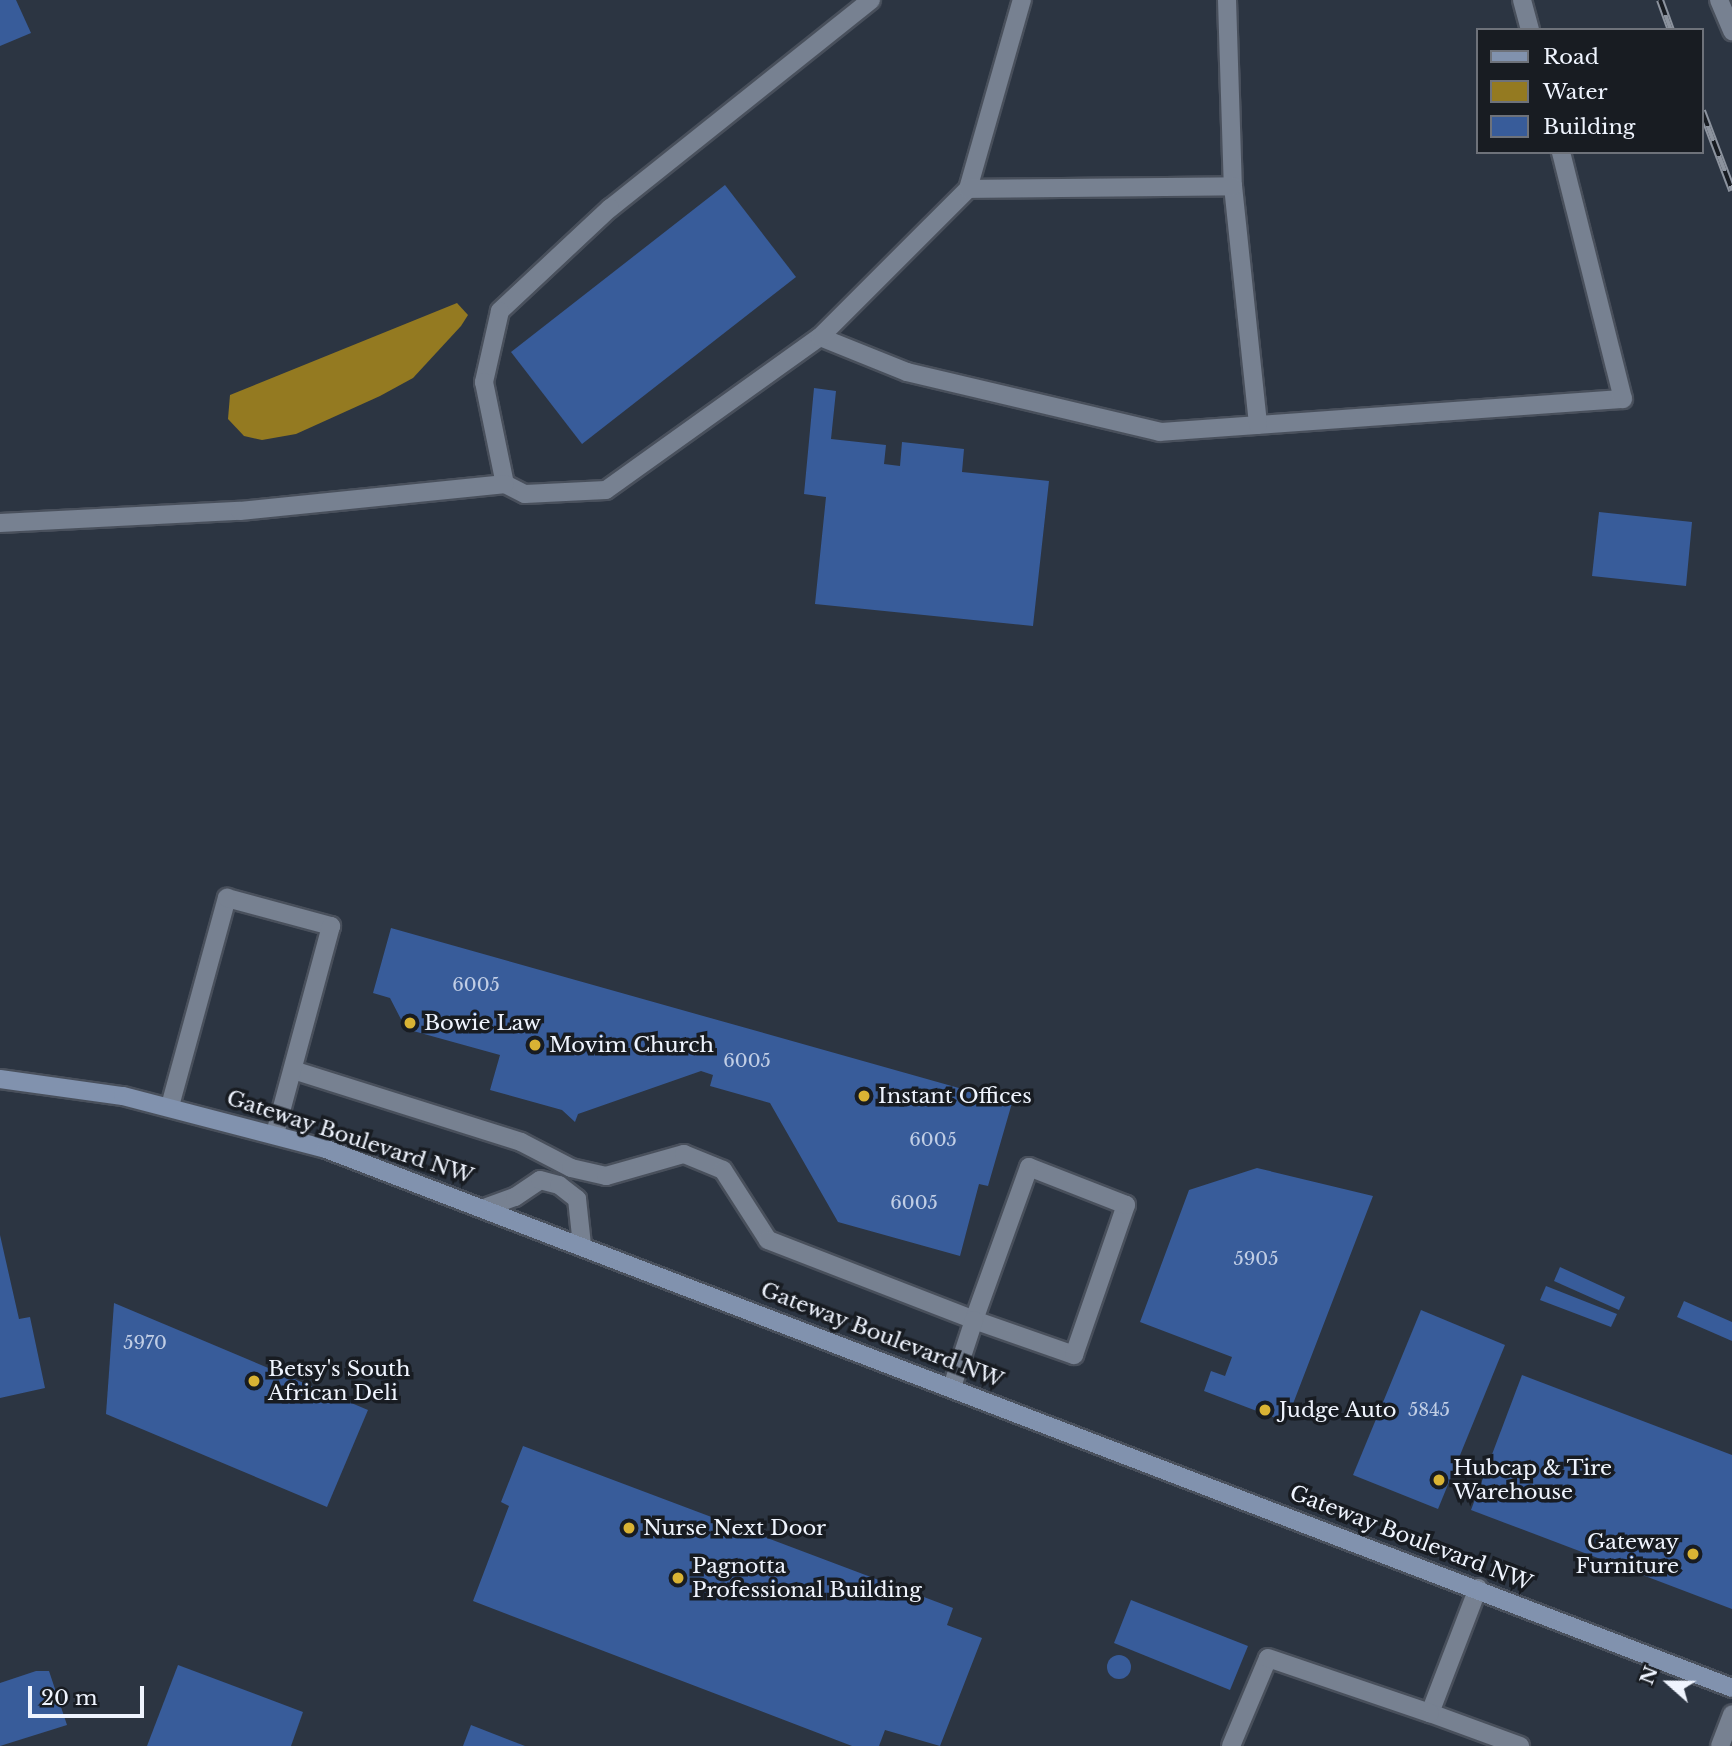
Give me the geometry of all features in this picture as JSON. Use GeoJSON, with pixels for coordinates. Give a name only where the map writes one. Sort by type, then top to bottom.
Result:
{"type":"FeatureCollection","features":[{"type":"Feature","properties":{"kind":"main road","name":"Gateway Boulevard NW"},"geometry":{"type":"LineString","coordinates":[[0,1079],[170,1106],[275,1134],[487,1207],[1732,1688]]}},
{"type":"Feature","properties":{"kind":"street"},"geometry":{"type":"LineString","coordinates":[[505,484],[484,382],[500,311],[610,208],[871,0]]}},
{"type":"Feature","properties":{"kind":"street"},"geometry":{"type":"LineString","coordinates":[[0,523],[240,511],[505,484],[525,494],[606,490],[820,337],[968,189],[1022,0]]}},
{"type":"Feature","properties":{"kind":"street"},"geometry":{"type":"LineString","coordinates":[[1227,0],[1233,186],[1258,425]]}},
{"type":"Feature","properties":{"kind":"street"},"geometry":{"type":"LineString","coordinates":[[1522,0],[1529,28]]}},
{"type":"Feature","properties":{"kind":"street"},"geometry":{"type":"LineString","coordinates":[[1719,0],[1732,31]]}},
{"type":"Feature","properties":{"kind":"street"},"geometry":{"type":"LineString","coordinates":[[820,337],[906,372],[1160,432],[1623,399],[1562,154]]}},
{"type":"Feature","properties":{"kind":"street"},"geometry":{"type":"LineString","coordinates":[[968,189],[1233,186]]}},
{"type":"Feature","properties":{"kind":"street"},"geometry":{"type":"LineString","coordinates":[[170,1106],[227,898],[331,926],[275,1134]]}},
{"type":"Feature","properties":{"kind":"street"},"geometry":{"type":"LineString","coordinates":[[293,1070],[521,1142],[570,1168],[606,1176],[684,1154],[723,1170],[768,1240],[974,1320],[1074,1354],[1126,1205],[1029,1167],[974,1320],[952,1387]]}},
{"type":"Feature","properties":{"kind":"street"},"geometry":{"type":"LineString","coordinates":[[559,1185],[570,1168]]}},
{"type":"Feature","properties":{"kind":"street"},"geometry":{"type":"LineString","coordinates":[[487,1207],[515,1197],[540,1180],[559,1185],[577,1199],[582,1245]]}},
{"type":"Feature","properties":{"kind":"street"},"geometry":{"type":"LineString","coordinates":[[1430,1713],[1478,1588]]}},
{"type":"Feature","properties":{"kind":"street"},"geometry":{"type":"LineString","coordinates":[[1231,1746],[1268,1658],[1520,1746]]}},
{"type":"Feature","properties":{"kind":"street"},"geometry":{"type":"LineString","coordinates":[[1720,1746],[1732,1714]]}},
{"type":"Feature","properties":{"kind":"water"},"geometry":{"type":"Polygon","coordinates":[[[457,303],[468,315],[461,326],[413,378],[380,396],[296,434],[262,440],[244,436],[228,419],[230,395],[457,303]]]}},
{"type":"Feature","properties":{"kind":"building"},"geometry":{"type":"Polygon","coordinates":[[[0,0],[16,0],[31,33],[0,46],[0,0]]]}},
{"type":"Feature","properties":{"kind":"building"},"geometry":{"type":"Polygon","coordinates":[[[725,185],[796,277],[582,444],[511,352],[725,185]]]}},
{"type":"Feature","properties":{"kind":"building"},"geometry":{"type":"Polygon","coordinates":[[[814,388],[836,391],[831,439],[886,445],[884,464],[900,466],[902,442],[964,449],[962,472],[1049,481],[1033,626],[815,604],[826,497],[804,494],[814,388]]]}},
{"type":"Feature","properties":{"kind":"building"},"geometry":{"type":"Polygon","coordinates":[[[1599,512],[1692,522],[1686,586],[1592,576],[1599,512]]]}},
{"type":"Feature","properties":{"kind":"building","name":"Instant Offices"},"geometry":{"type":"Polygon","coordinates":[[[391,928],[1012,1103],[988,1186],[979,1184],[960,1256],[838,1222],[770,1103],[710,1086],[713,1075],[701,1071],[578,1114],[575,1122],[562,1110],[490,1090],[500,1055],[406,1029],[390,998],[373,993],[391,928]]]}},
{"type":"Feature","properties":{"kind":"building"},"geometry":{"type":"Polygon","coordinates":[[[1257,1168],[1373,1196],[1286,1422],[1204,1391],[1211,1371],[1225,1376],[1232,1357],[1140,1322],[1189,1190],[1257,1168]]]}},
{"type":"Feature","properties":{"kind":"building"},"geometry":{"type":"Polygon","coordinates":[[[0,1235],[19,1319],[30,1317],[45,1388],[0,1398],[0,1235]]]}},
{"type":"Feature","properties":{"kind":"building"},"geometry":{"type":"Polygon","coordinates":[[[1560,1267],[1625,1297],[1619,1310],[1554,1281],[1560,1267]]]}},
{"type":"Feature","properties":{"kind":"building"},"geometry":{"type":"Polygon","coordinates":[[[1546,1286],[1617,1314],[1611,1327],[1540,1300],[1546,1286]]]}},
{"type":"Feature","properties":{"kind":"building"},"geometry":{"type":"Polygon","coordinates":[[[1684,1301],[1732,1322],[1732,1341],[1677,1317],[1684,1301]]]}},
{"type":"Feature","properties":{"kind":"building"},"geometry":{"type":"Polygon","coordinates":[[[114,1303],[368,1410],[327,1507],[106,1414],[114,1303]]]}},
{"type":"Feature","properties":{"kind":"building"},"geometry":{"type":"Polygon","coordinates":[[[1421,1310],[1505,1345],[1438,1509],[1353,1475],[1421,1310]]]}},
{"type":"Feature","properties":{"kind":"building"},"geometry":{"type":"Polygon","coordinates":[[[1522,1375],[1732,1455],[1732,1609],[1471,1510],[1522,1375]]]}},
{"type":"Feature","properties":{"kind":"building","name":"Pagnotta Professional Building"},"geometry":{"type":"Polygon","coordinates":[[[523,1446],[953,1608],[947,1625],[982,1638],[940,1746],[885,1730],[879,1746],[852,1746],[473,1601],[509,1506],[501,1502],[523,1446]]]}},
{"type":"Feature","properties":{"kind":"building"},"geometry":{"type":"Polygon","coordinates":[[[1131,1600],[1248,1646],[1230,1690],[1114,1643],[1131,1600]]]}},
{"type":"Feature","properties":{"kind":"building"},"geometry":{"type":"Polygon","coordinates":[[[1119,1655],[1128,1658],[1131,1667],[1128,1676],[1119,1679],[1110,1676],[1107,1667],[1110,1658],[1119,1655]]]}},
{"type":"Feature","properties":{"kind":"building"},"geometry":{"type":"Polygon","coordinates":[[[178,1665],[303,1712],[291,1746],[147,1746],[178,1665]]]}},
{"type":"Feature","properties":{"kind":"building"},"geometry":{"type":"Polygon","coordinates":[[[36,1671],[49,1671],[67,1725],[0,1746],[0,1683],[36,1671]]]}},
{"type":"Feature","properties":{"kind":"building"},"geometry":{"type":"Polygon","coordinates":[[[471,1725],[525,1746],[463,1746],[471,1725]]]}},
{"type":"Feature","properties":{"kind":"railway"},"geometry":{"type":"LineString","coordinates":[[1660,0],[1670,28]]}},
{"type":"Feature","properties":{"kind":"railway"},"geometry":{"type":"LineString","coordinates":[[1704,116],[1732,190]]}},
{"type":"Feature","properties":{"kind":"place","name":"Bowie Law"},"geometry":{"type":"Point","coordinates":[410,1023]}},
{"type":"Feature","properties":{"kind":"place","name":"Movim Church"},"geometry":{"type":"Point","coordinates":[535,1045]}},
{"type":"Feature","properties":{"kind":"place","name":"Instant Offices"},"geometry":{"type":"Point","coordinates":[864,1096]}},
{"type":"Feature","properties":{"kind":"place","name":"Betsy's South African Deli"},"geometry":{"type":"Point","coordinates":[254,1381]}},
{"type":"Feature","properties":{"kind":"place","name":"Judge Auto"},"geometry":{"type":"Point","coordinates":[1265,1410]}},
{"type":"Feature","properties":{"kind":"place","name":"Hubcap & Tire Warehouse"},"geometry":{"type":"Point","coordinates":[1439,1480]}},
{"type":"Feature","properties":{"kind":"place","name":"Nurse Next Door"},"geometry":{"type":"Point","coordinates":[629,1528]}},
{"type":"Feature","properties":{"kind":"place","name":"Gateway Furniture"},"geometry":{"type":"Point","coordinates":[1693,1554]}},
{"type":"Feature","properties":{"kind":"place","name":"Pagnotta Professional Building"},"geometry":{"type":"Point","coordinates":[678,1578]}}]}
